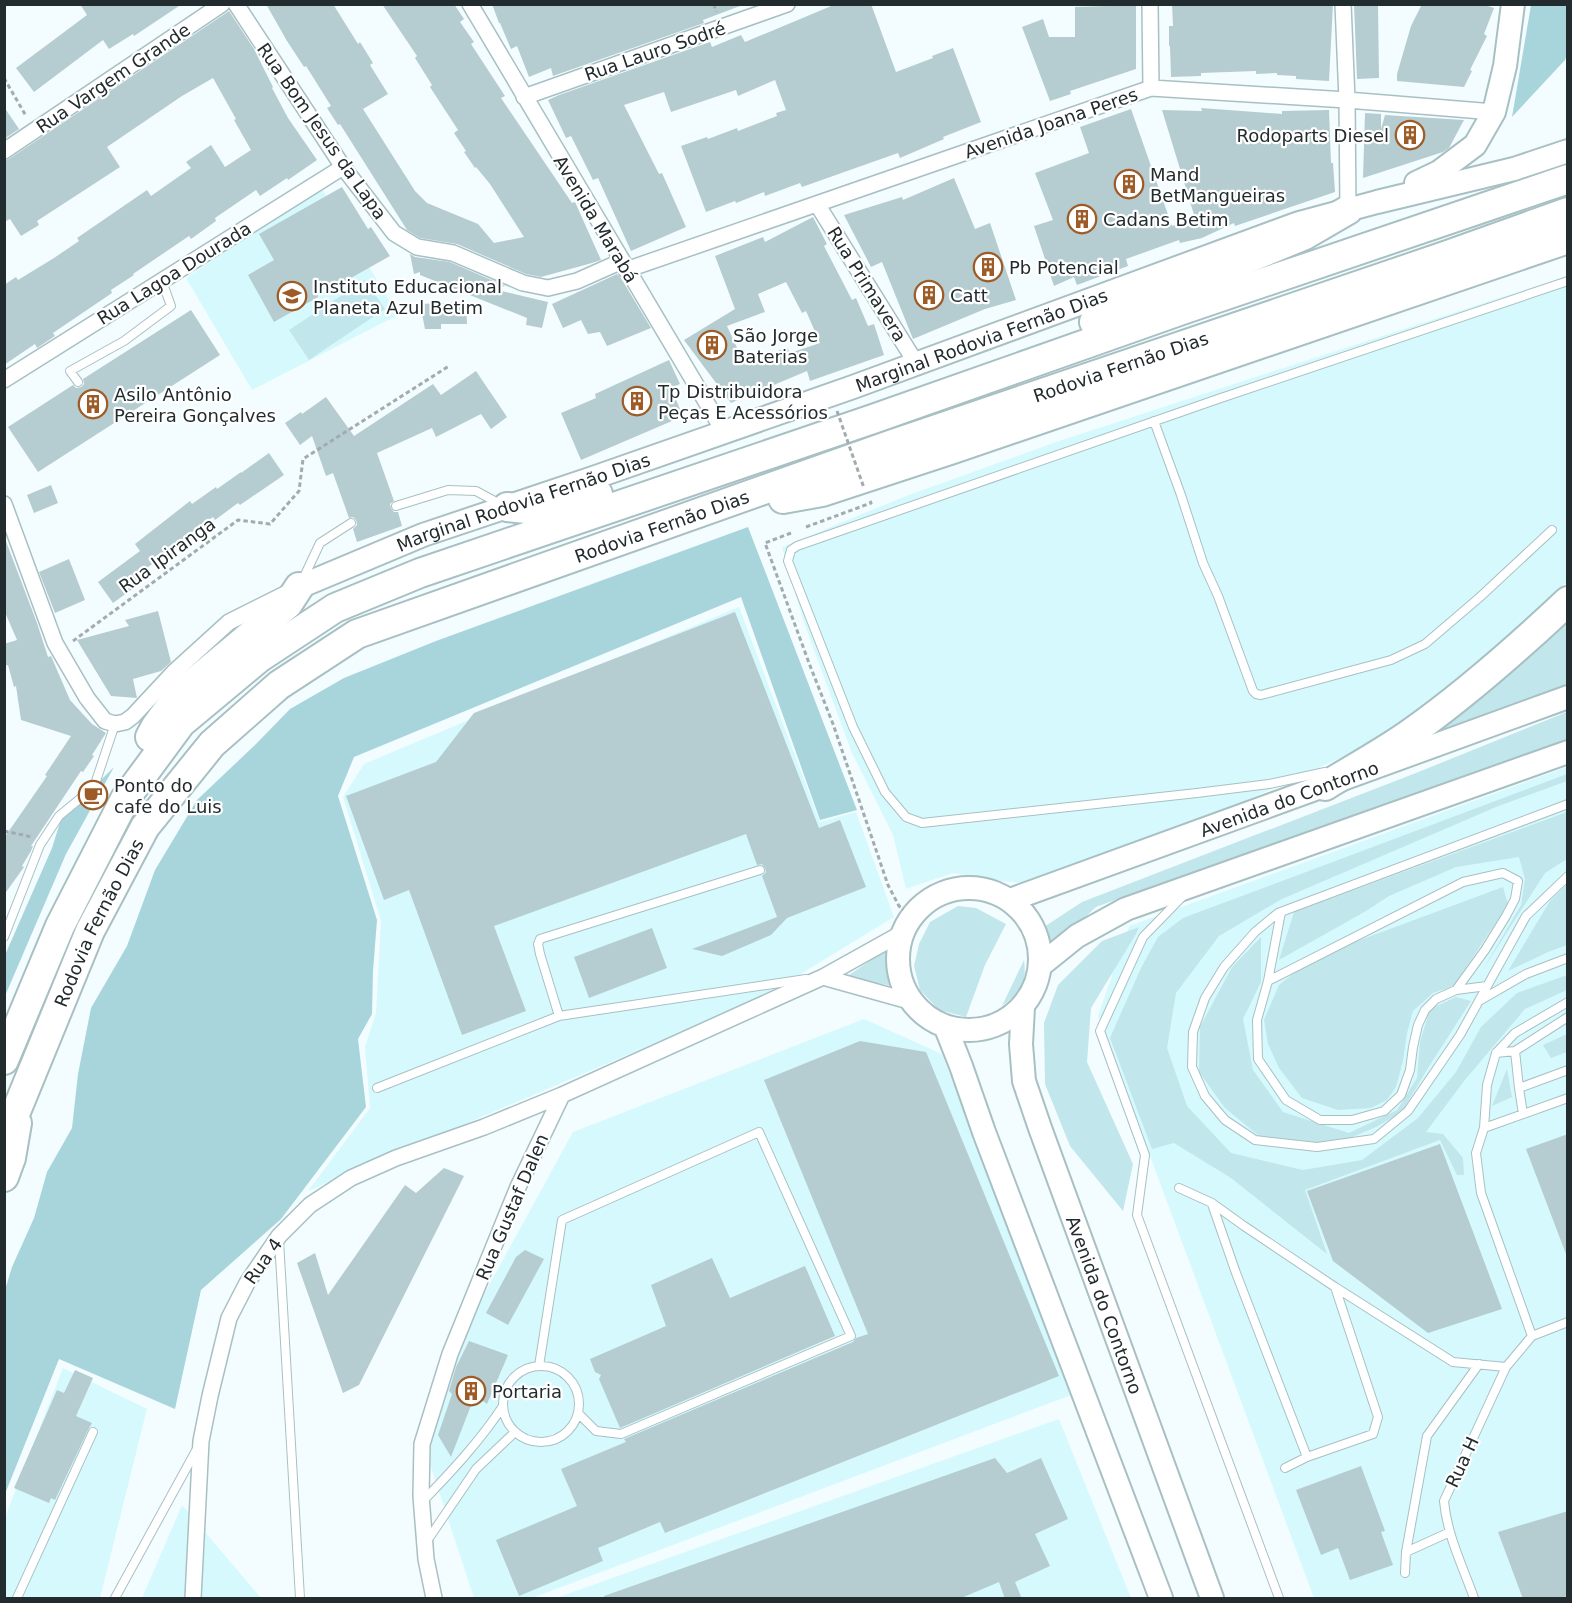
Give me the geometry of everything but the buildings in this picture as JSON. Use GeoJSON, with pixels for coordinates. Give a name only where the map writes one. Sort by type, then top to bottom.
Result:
{"type":"FeatureCollection","features":[{"type":"Feature","properties":{"kind":"highway","name":"Rodovia Fernão Dias"},"geometry":{"type":"LineString","coordinates":[[4,1060],[60,926],[125,799],[181,723],[259,658],[335,608],[420,573],[1568,179]]}},
{"type":"Feature","properties":{"kind":"highway"},"geometry":{"type":"LineString","coordinates":[[873,419],[974,371],[1305,235],[1348,210]]}},
{"type":"Feature","properties":{"kind":"highway","name":"Rodovia Fernão Dias"},"geometry":{"type":"LineString","coordinates":[[4,1141],[90,931],[145,827],[212,744],[279,685],[357,634],[893,444],[1568,212]]}},
{"type":"Feature","properties":{"kind":"highway"},"geometry":{"type":"LineString","coordinates":[[690,516],[822,492],[1098,401],[1568,239]]}},
{"type":"Feature","properties":{"kind":"highway"},"geometry":{"type":"LineString","coordinates":[[507,507],[536,510],[686,470],[716,472]]}},
{"type":"Feature","properties":{"kind":"highway"},"geometry":{"type":"LineString","coordinates":[[125,799],[142,754],[156,726],[179,695],[288,603],[299,587]]}},
{"type":"Feature","properties":{"kind":"highway"},"geometry":{"type":"LineString","coordinates":[[1325,786],[1407,736],[1461,696],[1568,601]]}},
{"type":"Feature","properties":{"kind":"highway"},"geometry":{"type":"LineString","coordinates":[[4,1177],[10,1158],[20,1103]]}},
{"type":"Feature","properties":{"kind":"main road"},"geometry":{"type":"LineString","coordinates":[[1377,202],[1439,172],[1475,144],[1494,112],[1505,66],[1513,4]]}},
{"type":"Feature","properties":{"kind":"main road","name":"Marginal Rodovia Fernão Dias"},"geometry":{"type":"LineString","coordinates":[[299,587],[423,535],[724,432],[1299,223],[1514,169],[1568,151]]}},
{"type":"Feature","properties":{"kind":"main road","name":"Avenida do Contorno"},"geometry":{"type":"LineString","coordinates":[[1010,900],[1568,698]]}},
{"type":"Feature","properties":{"kind":"main road"},"geometry":{"type":"LineString","coordinates":[[1041,964],[1077,936],[1126,909],[1568,752]]}},
{"type":"Feature","properties":{"kind":"main road"},"geometry":{"type":"LineString","coordinates":[[958,888],[985,889],[1010,900],[1029,919],[1039,941],[1041,964],[1035,987],[1023,1007],[1000,1024],[973,1032],[946,1028],[932,1022],[909,1000],[897,971],[896,946],[903,917],[932,898],[958,888]]}},
{"type":"Feature","properties":{"kind":"main road","name":"Avenida do Contorno"},"geometry":{"type":"LineString","coordinates":[[1023,1007],[1021,1044],[1024,1081],[1212,1599]]}},
{"type":"Feature","properties":{"kind":"main road"},"geometry":{"type":"LineString","coordinates":[[946,1028],[1161,1599]]}},
{"type":"Feature","properties":{"kind":"street","name":"Rua Vargem Grande"},"geometry":{"type":"LineString","coordinates":[[4,151],[222,4]]}},
{"type":"Feature","properties":{"kind":"street","name":"Rua Bom Jesus da Lapa"},"geometry":{"type":"LineString","coordinates":[[236,4],[343,167],[394,233],[417,247],[453,254],[523,283],[548,288],[624,265]]}},
{"type":"Feature","properties":{"kind":"street","name":"Avenida Marabá"},"geometry":{"type":"LineString","coordinates":[[470,4],[724,432]]}},
{"type":"Feature","properties":{"kind":"street","name":"Rua Lauro Sodré"},"geometry":{"type":"LineString","coordinates":[[524,97],[787,4]]}},
{"type":"Feature","properties":{"kind":"street"},"geometry":{"type":"LineString","coordinates":[[1150,4],[1151,88]]}},
{"type":"Feature","properties":{"kind":"street"},"geometry":{"type":"LineString","coordinates":[[1343,4],[1348,210]]}},
{"type":"Feature","properties":{"kind":"street","name":"Avenida Joana Peres"},"geometry":{"type":"LineString","coordinates":[[624,265],[818,204],[1151,88],[1494,112]]}},
{"type":"Feature","properties":{"kind":"street","name":"Rua Lagoa Dourada"},"geometry":{"type":"LineString","coordinates":[[4,380],[343,167]]}},
{"type":"Feature","properties":{"kind":"street","name":"Rua Primavera"},"geometry":{"type":"LineString","coordinates":[[818,204],[916,363]]}},
{"type":"Feature","properties":{"kind":"street"},"geometry":{"type":"LineString","coordinates":[[6,513],[55,643],[87,698],[105,721],[115,724],[125,722],[134,716],[174,672],[229,622],[299,587]]}},
{"type":"Feature","properties":{"kind":"street"},"geometry":{"type":"LineString","coordinates":[[562,1095],[823,976],[903,917]]}},
{"type":"Feature","properties":{"kind":"street"},"geometry":{"type":"LineString","coordinates":[[823,976],[909,1000]]}},
{"type":"Feature","properties":{"kind":"street","name":"Rua 4"},"geometry":{"type":"LineString","coordinates":[[193,1599],[201,1441],[210,1396],[229,1318],[246,1282],[279,1236],[310,1205],[351,1178],[396,1158],[562,1095]]}},
{"type":"Feature","properties":{"kind":"street","name":"Rua Gustaf Dalen"},"geometry":{"type":"LineString","coordinates":[[434,1599],[421,1502],[422,1444],[450,1354],[518,1187],[562,1095]]}},
{"type":"Feature","properties":{"kind":"lane"},"geometry":{"type":"LineString","coordinates":[[78,382],[70,371],[124,341],[171,306],[162,281]]}},
{"type":"Feature","properties":{"kind":"lane"},"geometry":{"type":"LineString","coordinates":[[1359,765],[1269,784],[1197,794],[922,823],[906,817],[885,792],[853,727],[788,561],[791,550],[1154,421],[1568,281]]}},
{"type":"Feature","properties":{"kind":"lane"},"geometry":{"type":"LineString","coordinates":[[1154,421],[1203,563],[1256,694],[1261,695],[1391,660],[1425,644],[1552,530]]}},
{"type":"Feature","properties":{"kind":"lane"},"geometry":{"type":"LineString","coordinates":[[396,506],[448,490],[476,491],[507,507]]}},
{"type":"Feature","properties":{"kind":"lane"},"geometry":{"type":"LineString","coordinates":[[299,587],[320,543],[351,523]]}},
{"type":"Feature","properties":{"kind":"lane"},"geometry":{"type":"LineString","coordinates":[[4,937],[44,840],[59,816],[94,787],[115,724]]}},
{"type":"Feature","properties":{"kind":"lane"},"geometry":{"type":"LineString","coordinates":[[1568,804],[1281,912],[1255,932],[1224,967],[1205,998],[1193,1032],[1192,1067],[1205,1096],[1226,1120],[1255,1140],[1317,1147],[1374,1139],[1408,1111],[1460,1035],[1526,916],[1568,876]]}},
{"type":"Feature","properties":{"kind":"lane"},"geometry":{"type":"LineString","coordinates":[[559,1016],[540,954],[538,944],[540,939],[759,870]]}},
{"type":"Feature","properties":{"kind":"lane"},"geometry":{"type":"LineString","coordinates":[[1268,981],[1463,882],[1503,873],[1518,881],[1515,899],[1485,950],[1456,990]]}},
{"type":"Feature","properties":{"kind":"lane"},"geometry":{"type":"LineString","coordinates":[[1193,886],[1143,937],[1100,1031],[1145,1155],[1137,1215],[1279,1599]]}},
{"type":"Feature","properties":{"kind":"lane"},"geometry":{"type":"LineString","coordinates":[[1281,912],[1268,981],[1257,1020],[1258,1059],[1286,1100],[1320,1120],[1352,1120],[1384,1111],[1401,1095],[1410,1070],[1418,1025],[1425,1010],[1436,999],[1456,990],[1487,986]]}},
{"type":"Feature","properties":{"kind":"lane"},"geometry":{"type":"LineString","coordinates":[[1478,1002],[1526,974],[1568,958]]}},
{"type":"Feature","properties":{"kind":"lane"},"geometry":{"type":"LineString","coordinates":[[377,1088],[559,1016],[823,976]]}},
{"type":"Feature","properties":{"kind":"lane"},"geometry":{"type":"LineString","coordinates":[[1568,1002],[1515,1033],[1496,1053],[1487,1085],[1484,1128],[1476,1153],[1481,1193],[1532,1336],[1568,1322]]}},
{"type":"Feature","properties":{"kind":"lane"},"geometry":{"type":"LineString","coordinates":[[1496,1053],[1515,1051],[1568,1017]]}},
{"type":"Feature","properties":{"kind":"lane"},"geometry":{"type":"LineString","coordinates":[[1515,1051],[1523,1114]]}},
{"type":"Feature","properties":{"kind":"lane"},"geometry":{"type":"LineString","coordinates":[[1519,1088],[1568,1070]]}},
{"type":"Feature","properties":{"kind":"lane"},"geometry":{"type":"LineString","coordinates":[[1484,1128],[1568,1098]]}},
{"type":"Feature","properties":{"kind":"lane"},"geometry":{"type":"LineString","coordinates":[[539,1366],[562,1220],[759,1132],[851,1336],[621,1434],[596,1431],[579,1414]]}},
{"type":"Feature","properties":{"kind":"lane"},"geometry":{"type":"LineString","coordinates":[[1179,1188],[1212,1203],[1335,1287],[1453,1362],[1506,1367]]}},
{"type":"Feature","properties":{"kind":"lane"},"geometry":{"type":"LineString","coordinates":[[1212,1203],[1306,1457]]}},
{"type":"Feature","properties":{"kind":"lane"},"geometry":{"type":"LineString","coordinates":[[279,1236],[300,1599]]}},
{"type":"Feature","properties":{"kind":"lane"},"geometry":{"type":"LineString","coordinates":[[1285,1468],[1306,1457],[1372,1434],[1378,1417],[1335,1287]]}},
{"type":"Feature","properties":{"kind":"lane"},"geometry":{"type":"LineString","coordinates":[[1557,1326],[1568,1329]]}},
{"type":"Feature","properties":{"kind":"lane","name":"Rua H"},"geometry":{"type":"LineString","coordinates":[[1474,1599],[1445,1518],[1444,1501],[1506,1367],[1532,1336]]}},
{"type":"Feature","properties":{"kind":"lane"},"geometry":{"type":"LineString","coordinates":[[1405,1573],[1406,1552],[1427,1436],[1479,1364]]}},
{"type":"Feature","properties":{"kind":"lane"},"geometry":{"type":"LineString","coordinates":[[539,1366],[558,1369],[569,1377],[580,1400],[579,1414],[573,1425],[564,1435],[552,1441],[539,1442],[526,1439],[508,1425],[504,1416],[504,1393],[510,1381],[520,1372],[539,1366]]}},
{"type":"Feature","properties":{"kind":"lane"},"geometry":{"type":"LineString","coordinates":[[421,1502],[452,1471],[503,1406]]}},
{"type":"Feature","properties":{"kind":"lane"},"geometry":{"type":"LineString","coordinates":[[17,1599],[93,1432]]}},
{"type":"Feature","properties":{"kind":"lane"},"geometry":{"type":"LineString","coordinates":[[425,1545],[476,1469],[515,1432]]}},
{"type":"Feature","properties":{"kind":"lane"},"geometry":{"type":"LineString","coordinates":[[115,1599],[201,1441]]}},
{"type":"Feature","properties":{"kind":"lane"},"geometry":{"type":"LineString","coordinates":[[1406,1552],[1450,1532]]}},
{"type":"Feature","properties":{"kind":"path"},"geometry":{"type":"LineString","coordinates":[[4,78],[34,131]]}},
{"type":"Feature","properties":{"kind":"path","name":"Rua Ipiranga"},"geometry":{"type":"LineString","coordinates":[[60,651],[238,520],[270,524],[299,491],[303,459],[449,366]]}},
{"type":"Feature","properties":{"kind":"path"},"geometry":{"type":"LineString","coordinates":[[837,411],[864,488]]}},
{"type":"Feature","properties":{"kind":"path"},"geometry":{"type":"LineString","coordinates":[[4,831],[44,840]]}},
{"type":"Feature","properties":{"kind":"shaded area"},"geometry":{"type":"Polygon","coordinates":[[[1531,5],[1567,5],[1567,54],[1565,60],[1512,117],[1531,5]]]}},
{"type":"Feature","properties":{"kind":"shaded area","name":"Instituto Educacional Planeta Azul Betim"},"geometry":{"type":"Polygon","coordinates":[[[321,187],[398,315],[252,390],[186,278],[321,187]]]}},
{"type":"Feature","properties":{"kind":"shaded area"},"geometry":{"type":"Polygon","coordinates":[[[1567,276],[1567,582],[1491,654],[1376,742],[1205,819],[1034,884],[953,873],[906,889],[893,835],[852,753],[804,623],[782,547],[906,496],[1056,442],[1567,276]]]}},
{"type":"Feature","properties":{"kind":"shaded area"},"geometry":{"type":"Polygon","coordinates":[[[365,280],[385,309],[309,360],[289,330],[365,280]]]}},
{"type":"Feature","properties":{"kind":"shaded area"},"geometry":{"type":"Polygon","coordinates":[[[748,527],[857,810],[820,820],[741,597],[354,757],[338,796],[377,920],[372,1014],[358,1039],[366,1107],[281,1219],[201,1290],[175,1409],[59,1359],[5,1494],[5,1290],[12,1267],[34,1218],[47,1172],[72,1128],[78,1074],[91,1008],[127,946],[155,870],[197,800],[290,709],[344,678],[436,641],[748,527]]]}},
{"type":"Feature","properties":{"kind":"shaded area"},"geometry":{"type":"Polygon","coordinates":[[[739,607],[820,822],[856,812],[894,917],[763,997],[308,1191],[370,1108],[365,1047],[376,1013],[381,921],[343,797],[364,764],[739,607]]]}},
{"type":"Feature","properties":{"kind":"shaded area"},"geometry":{"type":"Polygon","coordinates":[[[1567,615],[1567,690],[1415,744],[1567,615]]]}},
{"type":"Feature","properties":{"kind":"shaded area"},"geometry":{"type":"Polygon","coordinates":[[[1567,712],[1567,742],[1096,907],[1054,946],[1044,927],[1082,902],[1567,712]]]}},
{"type":"Feature","properties":{"kind":"shaded area"},"geometry":{"type":"Polygon","coordinates":[[[114,767],[66,854],[5,996],[5,955],[52,848],[63,813],[114,767]]]}},
{"type":"Feature","properties":{"kind":"shaded area"},"geometry":{"type":"Polygon","coordinates":[[[1567,767],[1567,1598],[1314,1598],[1098,1016],[1129,926],[1567,767]]]}},
{"type":"Feature","properties":{"kind":"shaded area"},"geometry":{"type":"Polygon","coordinates":[[[1567,774],[1567,781],[1496,807],[1282,899],[1219,936],[1176,993],[1167,1048],[1187,1106],[1231,1153],[1303,1170],[1362,1160],[1418,1118],[1456,1072],[1481,1027],[1517,993],[1567,975],[1567,990],[1525,1009],[1464,1081],[1426,1132],[1443,1134],[1463,1158],[1464,1175],[1457,1175],[1440,1140],[1305,1190],[1327,1254],[1231,1178],[1174,1143],[1152,1149],[1110,1038],[1141,968],[1158,937],[1183,918],[1567,774]]]}},
{"type":"Feature","properties":{"kind":"shaded area"},"geometry":{"type":"Polygon","coordinates":[[[1567,812],[1567,859],[1545,873],[1482,971],[1521,905],[1525,879],[1519,857],[1456,867],[1389,896],[1279,960],[1294,912],[1567,812]]]}},
{"type":"Feature","properties":{"kind":"shaded area"},"geometry":{"type":"Polygon","coordinates":[[[1567,884],[1567,945],[1508,971],[1550,901],[1567,884]]]}},
{"type":"Feature","properties":{"kind":"shaded area"},"geometry":{"type":"Polygon","coordinates":[[[1503,887],[1508,904],[1454,986],[1433,993],[1413,1011],[1396,1087],[1387,1100],[1371,1108],[1338,1110],[1302,1098],[1279,1068],[1268,1044],[1264,1020],[1279,985],[1295,972],[1336,949],[1503,887]]]}},
{"type":"Feature","properties":{"kind":"shaded area"},"geometry":{"type":"Polygon","coordinates":[[[958,906],[976,908],[1006,924],[985,965],[966,1017],[939,1010],[920,990],[914,966],[919,944],[930,922],[958,906]]]}},
{"type":"Feature","properties":{"kind":"shaded area"},"geometry":{"type":"Polygon","coordinates":[[[1139,927],[1091,1008],[1087,1062],[1133,1164],[1123,1211],[1070,1146],[1045,1084],[1044,1023],[1058,985],[1102,941],[1139,927]]]}},
{"type":"Feature","properties":{"kind":"shaded area"},"geometry":{"type":"Polygon","coordinates":[[[1261,937],[1261,982],[1243,1019],[1253,1070],[1283,1112],[1349,1133],[1397,1110],[1417,1078],[1420,1042],[1430,1009],[1456,997],[1471,1001],[1402,1112],[1376,1127],[1345,1140],[1307,1143],[1264,1140],[1225,1108],[1199,1072],[1200,1027],[1232,967],[1261,937]]]}},
{"type":"Feature","properties":{"kind":"shaded area"},"geometry":{"type":"Polygon","coordinates":[[[886,950],[898,987],[846,977],[886,950]]]}},
{"type":"Feature","properties":{"kind":"shaded area"},"geometry":{"type":"Polygon","coordinates":[[[1024,960],[1021,987],[1002,1006],[1024,960]]]}},
{"type":"Feature","properties":{"kind":"shaded area"},"geometry":{"type":"Polygon","coordinates":[[[864,1019],[942,1054],[1074,1394],[532,1598],[474,1598],[426,1452],[442,1388],[476,1309],[573,1132],[864,1019]]]}},
{"type":"Feature","properties":{"kind":"shaded area"},"geometry":{"type":"Polygon","coordinates":[[[1567,1034],[1567,1052],[1551,1058],[1543,1045],[1567,1034]]]}},
{"type":"Feature","properties":{"kind":"shaded area"},"geometry":{"type":"Polygon","coordinates":[[[1507,1069],[1512,1097],[1492,1106],[1507,1069]]]}},
{"type":"Feature","properties":{"kind":"shaded area"},"geometry":{"type":"Polygon","coordinates":[[[63,1368],[147,1409],[100,1598],[5,1598],[4,1520],[63,1368]]]}},
{"type":"Feature","properties":{"kind":"shaded area"},"geometry":{"type":"Polygon","coordinates":[[[1059,1419],[1131,1598],[556,1598],[1059,1419]]]}},
{"type":"Feature","properties":{"kind":"shaded area"},"geometry":{"type":"Polygon","coordinates":[[[182,1505],[261,1598],[142,1598],[182,1505]]]}},
{"type":"Feature","properties":{"kind":"place","name":"Rodoparts Diesel"},"geometry":{"type":"Point","coordinates":[1410,135]}},
{"type":"Feature","properties":{"kind":"place","name":"Mand BetMangueiras"},"geometry":{"type":"Point","coordinates":[1129,184]}},
{"type":"Feature","properties":{"kind":"place","name":"Cadans Betim"},"geometry":{"type":"Point","coordinates":[1082,219]}},
{"type":"Feature","properties":{"kind":"place","name":"Pb Potencial"},"geometry":{"type":"Point","coordinates":[988,267]}},
{"type":"Feature","properties":{"kind":"place","name":"Catt"},"geometry":{"type":"Point","coordinates":[929,295]}},
{"type":"Feature","properties":{"kind":"place","name":"Instituto Educacional Planeta Azul Betim"},"geometry":{"type":"Point","coordinates":[292,296]}},
{"type":"Feature","properties":{"kind":"place","name":"São Jorge Baterias"},"geometry":{"type":"Point","coordinates":[712,345]}},
{"type":"Feature","properties":{"kind":"place","name":"Tp Distribuidora Peças E Acessórios"},"geometry":{"type":"Point","coordinates":[637,401]}},
{"type":"Feature","properties":{"kind":"place","name":"Asilo Antônio Pereira Gonçalves"},"geometry":{"type":"Point","coordinates":[93,404]}},
{"type":"Feature","properties":{"kind":"place","name":"Ponto do cafe do Luis"},"geometry":{"type":"Point","coordinates":[93,795]}},
{"type":"Feature","properties":{"kind":"place","name":"Portaria"},"geometry":{"type":"Point","coordinates":[471,1391]}}]}
